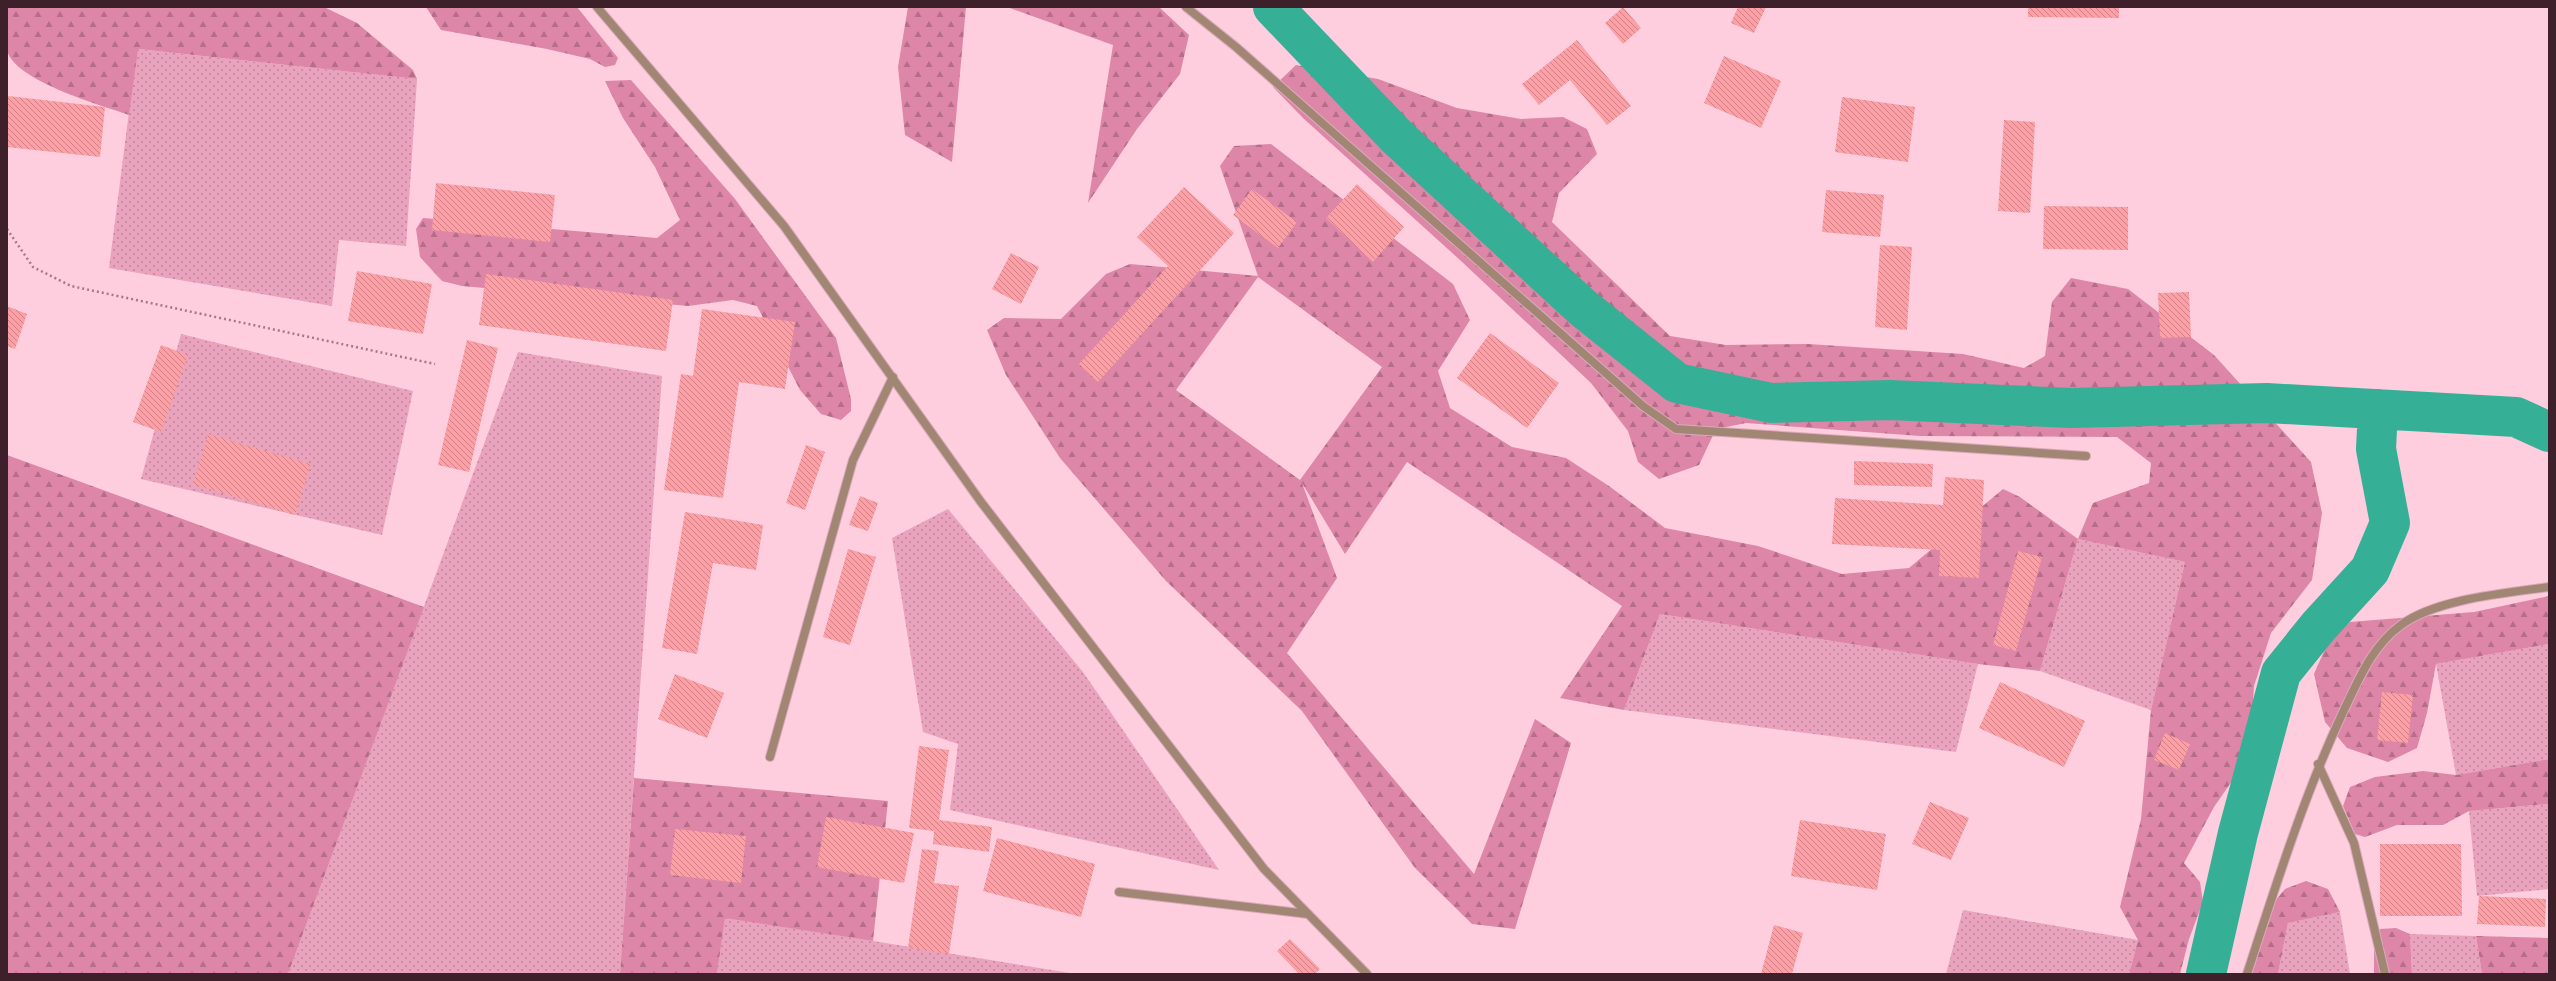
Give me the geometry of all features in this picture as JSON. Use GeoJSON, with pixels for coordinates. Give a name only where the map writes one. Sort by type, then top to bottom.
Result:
{"type":"FeatureCollection","features":[{"type":"Feature","properties":{"kind":"lane"},"geometry":{"type":"LineString","coordinates":[[597,7],[784,226],[981,502],[1264,869],[1368,974]]}},
{"type":"Feature","properties":{"kind":"lane"},"geometry":{"type":"LineString","coordinates":[[1186,7],[1236,47],[1643,406],[1676,429],[2086,456]]}},
{"type":"Feature","properties":{"kind":"lane"},"geometry":{"type":"LineString","coordinates":[[770,758],[853,460],[893,377]]}},
{"type":"Feature","properties":{"kind":"lane"},"geometry":{"type":"LineString","coordinates":[[2247,974],[2318,764],[2367,662],[2401,625],[2426,612],[2475,598],[2549,587]]}},
{"type":"Feature","properties":{"kind":"lane"},"geometry":{"type":"LineString","coordinates":[[2318,764],[2354,843],[2385,974]]}},
{"type":"Feature","properties":{"kind":"lane"},"geometry":{"type":"LineString","coordinates":[[1119,892],[1308,914]]}},
{"type":"Feature","properties":{"kind":"path"},"geometry":{"type":"LineString","coordinates":[[7,229],[33,267],[70,286],[435,364]]}},
{"type":"Feature","properties":{"kind":"shaded area"},"geometry":{"type":"Polygon","coordinates":[[[137,49],[417,79],[406,246],[339,240],[332,306],[109,268],[137,49]]]}},
{"type":"Feature","properties":{"kind":"shaded area"},"geometry":{"type":"Polygon","coordinates":[[[181,334],[413,391],[382,535],[141,479],[181,334]]]}},
{"type":"Feature","properties":{"kind":"shaded area"},"geometry":{"type":"Polygon","coordinates":[[[518,352],[662,376],[620,974],[288,974],[518,352]]]}},
{"type":"Feature","properties":{"kind":"shaded area"},"geometry":{"type":"Polygon","coordinates":[[[948,509],[1083,672],[1219,870],[950,810],[958,744],[923,732],[892,538],[948,509]]]}},
{"type":"Feature","properties":{"kind":"shaded area"},"geometry":{"type":"Polygon","coordinates":[[[2078,539],[2185,562],[2151,710],[2040,671],[2078,539]]]}},
{"type":"Feature","properties":{"kind":"shaded area"},"geometry":{"type":"Polygon","coordinates":[[[1660,614],[1978,664],[1956,752],[1624,710],[1660,614]]]}},
{"type":"Feature","properties":{"kind":"shaded area"},"geometry":{"type":"Polygon","coordinates":[[[2549,644],[2549,759],[2456,775],[2436,664],[2549,644]]]}},
{"type":"Feature","properties":{"kind":"shaded area"},"geometry":{"type":"Polygon","coordinates":[[[2549,804],[2549,889],[2477,896],[2469,811],[2549,804]]]}},
{"type":"Feature","properties":{"kind":"shaded area"},"geometry":{"type":"Polygon","coordinates":[[[1963,910],[2138,940],[2129,974],[1946,974],[1963,910]]]}},
{"type":"Feature","properties":{"kind":"shaded area"},"geometry":{"type":"Polygon","coordinates":[[[2340,912],[2350,974],[2278,974],[2288,923],[2340,912]]]}},
{"type":"Feature","properties":{"kind":"shaded area"},"geometry":{"type":"Polygon","coordinates":[[[725,917],[1076,974],[717,974],[725,917]]]}},
{"type":"Feature","properties":{"kind":"shaded area"},"geometry":{"type":"Polygon","coordinates":[[[2410,934],[2476,936],[2482,974],[2412,974],[2410,934]]]}},
{"type":"Feature","properties":{"kind":"green space"},"geometry":{"type":"Polygon","coordinates":[[[7,7],[324,7],[357,23],[413,70],[417,79],[138,49],[129,115],[60,90],[41,82],[25,72],[13,61],[7,50],[7,7]]]}},
{"type":"Feature","properties":{"kind":"green space"},"geometry":{"type":"Polygon","coordinates":[[[426,7],[577,7],[618,58],[615,65],[605,67],[590,59],[547,49],[441,30],[426,7]]]}},
{"type":"Feature","properties":{"kind":"green space"},"geometry":{"type":"Polygon","coordinates":[[[908,7],[966,7],[952,162],[905,135],[898,67],[908,7]]]}},
{"type":"Feature","properties":{"kind":"green space"},"geometry":{"type":"Polygon","coordinates":[[[1007,7],[1159,7],[1189,35],[1180,74],[1137,129],[1088,203],[1113,45],[1007,7]]]}},
{"type":"Feature","properties":{"kind":"green space"},"geometry":{"type":"Polygon","coordinates":[[[1296,65],[1378,79],[1457,108],[1521,119],[1563,117],[1587,129],[1597,154],[1559,193],[1552,222],[1670,336],[1726,345],[1808,344],[1963,354],[2024,368],[2045,356],[2052,302],[2071,278],[2128,289],[2214,355],[2311,462],[2322,513],[2312,580],[2271,633],[2254,686],[2252,717],[2239,771],[2214,807],[2184,863],[2200,882],[2203,902],[2189,939],[2180,974],[2129,974],[2138,940],[2120,907],[2141,819],[2151,710],[2185,562],[2078,539],[2093,503],[2149,483],[2151,463],[2117,437],[1920,436],[1746,423],[1716,429],[1699,465],[1659,479],[1638,462],[1628,431],[1591,383],[1460,260],[1303,118],[1273,87],[1296,65]]]}},
{"type":"Feature","properties":{"kind":"green space"},"geometry":{"type":"Polygon","coordinates":[[[631,80],[735,199],[836,338],[851,399],[851,411],[841,420],[821,414],[800,390],[757,306],[733,300],[688,306],[462,286],[442,281],[420,257],[416,229],[423,218],[657,238],[680,220],[655,167],[623,118],[605,81],[631,80]]]}},
{"type":"Feature","properties":{"kind":"green space"},"geometry":{"type":"Polygon","coordinates":[[[1271,144],[1453,284],[1470,320],[1438,371],[1450,408],[1512,447],[1566,458],[1609,486],[1665,528],[1758,546],[1842,574],[1909,568],[2003,489],[2020,497],[2078,539],[2040,671],[1978,664],[1660,614],[1624,710],[1560,698],[1622,606],[1407,462],[1345,554],[1302,483],[1337,578],[1287,653],[1474,874],[1535,719],[1571,743],[1515,929],[1472,924],[1415,868],[1302,711],[1166,581],[1060,458],[1006,375],[987,330],[1004,318],[1061,319],[1106,274],[1130,264],[1258,276],[1220,166],[1234,146],[1271,144]],[[1258,277],[1176,390],[1300,480],[1382,367],[1258,277]]]}},
{"type":"Feature","properties":{"kind":"green space"},"geometry":{"type":"Polygon","coordinates":[[[7,455],[424,607],[288,974],[7,974],[7,455]]]}},
{"type":"Feature","properties":{"kind":"green space"},"geometry":{"type":"Polygon","coordinates":[[[2549,596],[2549,644],[2436,664],[2427,713],[2417,748],[2388,762],[2347,748],[2325,722],[2314,674],[2329,640],[2350,622],[2474,612],[2549,596]]]}},
{"type":"Feature","properties":{"kind":"green space"},"geometry":{"type":"Polygon","coordinates":[[[2549,759],[2549,804],[2469,811],[2443,825],[2397,825],[2365,837],[2355,834],[2343,806],[2350,787],[2375,777],[2423,771],[2456,775],[2549,759]]]}},
{"type":"Feature","properties":{"kind":"green space"},"geometry":{"type":"Polygon","coordinates":[[[634,778],[888,801],[873,941],[725,918],[717,974],[620,974],[634,778]]]}},
{"type":"Feature","properties":{"kind":"green space"},"geometry":{"type":"Polygon","coordinates":[[[2306,881],[2328,889],[2340,912],[2288,923],[2278,974],[2252,974],[2275,901],[2285,889],[2306,881]]]}},
{"type":"Feature","properties":{"kind":"green space"},"geometry":{"type":"Polygon","coordinates":[[[2396,928],[2410,934],[2412,974],[2374,974],[2374,938],[2380,929],[2396,928]]]}},
{"type":"Feature","properties":{"kind":"green space"},"geometry":{"type":"Polygon","coordinates":[[[2476,936],[2549,938],[2549,974],[2482,974],[2476,936]]]}},
{"type":"Feature","properties":{"kind":"building"},"geometry":{"type":"Polygon","coordinates":[[[1623,7],[1641,28],[1623,44],[1605,23],[1623,7]]]}},
{"type":"Feature","properties":{"kind":"building"},"geometry":{"type":"Polygon","coordinates":[[[1738,7],[1766,7],[1754,33],[1731,23],[1738,7]]]}},
{"type":"Feature","properties":{"kind":"building"},"geometry":{"type":"Polygon","coordinates":[[[2028,7],[2119,7],[2119,18],[2028,17],[2028,7]]]}},
{"type":"Feature","properties":{"kind":"building"},"geometry":{"type":"Polygon","coordinates":[[[1577,40],[1631,106],[1607,125],[1570,80],[1539,105],[1522,84],[1577,40]]]}},
{"type":"Feature","properties":{"kind":"building"},"geometry":{"type":"Polygon","coordinates":[[[1724,56],[1781,81],[1761,128],[1704,103],[1724,56]]]}},
{"type":"Feature","properties":{"kind":"building"},"geometry":{"type":"Polygon","coordinates":[[[8,96],[105,107],[100,157],[7,147],[8,96]]]}},
{"type":"Feature","properties":{"kind":"building"},"geometry":{"type":"Polygon","coordinates":[[[1842,97],[1915,107],[1908,162],[1835,152],[1842,97]]]}},
{"type":"Feature","properties":{"kind":"building"},"geometry":{"type":"Polygon","coordinates":[[[2004,120],[2035,122],[2030,213],[1998,211],[2004,120]]]}},
{"type":"Feature","properties":{"kind":"building"},"geometry":{"type":"Polygon","coordinates":[[[436,183],[555,195],[550,242],[432,230],[436,183]]]}},
{"type":"Feature","properties":{"kind":"building"},"geometry":{"type":"Polygon","coordinates":[[[1357,184],[1404,227],[1373,262],[1326,218],[1357,184]]]}},
{"type":"Feature","properties":{"kind":"building"},"geometry":{"type":"Polygon","coordinates":[[[1184,187],[1234,233],[1098,382],[1079,364],[1168,266],[1137,237],[1184,187]]]}},
{"type":"Feature","properties":{"kind":"building"},"geometry":{"type":"Polygon","coordinates":[[[1252,189],[1297,222],[1278,248],[1233,215],[1252,189]]]}},
{"type":"Feature","properties":{"kind":"building"},"geometry":{"type":"Polygon","coordinates":[[[1826,190],[1884,195],[1880,237],[1822,232],[1826,190]]]}},
{"type":"Feature","properties":{"kind":"building"},"geometry":{"type":"Polygon","coordinates":[[[2044,206],[2128,207],[2128,250],[2043,249],[2044,206]]]}},
{"type":"Feature","properties":{"kind":"building"},"geometry":{"type":"Polygon","coordinates":[[[1880,245],[1912,247],[1907,330],[1875,327],[1880,245]]]}},
{"type":"Feature","properties":{"kind":"building"},"geometry":{"type":"Polygon","coordinates":[[[1011,253],[1039,267],[1021,304],[992,289],[1011,253]]]}},
{"type":"Feature","properties":{"kind":"building"},"geometry":{"type":"Polygon","coordinates":[[[357,271],[432,284],[423,334],[348,321],[357,271]]]}},
{"type":"Feature","properties":{"kind":"building"},"geometry":{"type":"Polygon","coordinates":[[[486,274],[673,300],[666,351],[479,325],[486,274]]]}},
{"type":"Feature","properties":{"kind":"building"},"geometry":{"type":"Polygon","coordinates":[[[2189,292],[2191,337],[2160,338],[2158,293],[2189,292]]]}},
{"type":"Feature","properties":{"kind":"building"},"geometry":{"type":"Polygon","coordinates":[[[7,306],[27,314],[15,349],[7,346],[7,306]]]}},
{"type":"Feature","properties":{"kind":"building"},"geometry":{"type":"Polygon","coordinates":[[[702,309],[795,322],[785,389],[739,382],[723,498],[664,490],[681,374],[693,376],[702,309]]]}},
{"type":"Feature","properties":{"kind":"building"},"geometry":{"type":"Polygon","coordinates":[[[1490,333],[1559,383],[1527,428],[1457,378],[1490,333]]]}},
{"type":"Feature","properties":{"kind":"building"},"geometry":{"type":"Polygon","coordinates":[[[467,340],[498,348],[469,472],[438,465],[467,340]]]}},
{"type":"Feature","properties":{"kind":"building"},"geometry":{"type":"Polygon","coordinates":[[[161,345],[188,355],[161,432],[133,422],[161,345]]]}},
{"type":"Feature","properties":{"kind":"building"},"geometry":{"type":"Polygon","coordinates":[[[208,434],[311,464],[295,515],[193,484],[208,434]]]}},
{"type":"Feature","properties":{"kind":"building"},"geometry":{"type":"Polygon","coordinates":[[[806,445],[825,452],[805,510],[786,503],[806,445]]]}},
{"type":"Feature","properties":{"kind":"building"},"geometry":{"type":"Polygon","coordinates":[[[1854,461],[1933,464],[1932,487],[1854,485],[1854,461]]]}},
{"type":"Feature","properties":{"kind":"building"},"geometry":{"type":"Polygon","coordinates":[[[1945,477],[1984,480],[1979,578],[1939,576],[1940,550],[1832,544],[1835,498],[1943,505],[1945,477]]]}},
{"type":"Feature","properties":{"kind":"building"},"geometry":{"type":"Polygon","coordinates":[[[860,496],[878,503],[868,531],[849,525],[860,496]]]}},
{"type":"Feature","properties":{"kind":"building"},"geometry":{"type":"Polygon","coordinates":[[[685,512],[763,525],[756,570],[713,563],[697,654],[662,648],[685,512]]]}},
{"type":"Feature","properties":{"kind":"building"},"geometry":{"type":"Polygon","coordinates":[[[848,549],[876,557],[850,645],[823,637],[848,549]]]}},
{"type":"Feature","properties":{"kind":"building"},"geometry":{"type":"Polygon","coordinates":[[[2018,551],[2042,557],[2016,651],[1993,645],[2018,551]]]}},
{"type":"Feature","properties":{"kind":"building"},"geometry":{"type":"Polygon","coordinates":[[[675,674],[724,693],[707,738],[658,719],[675,674]]]}},
{"type":"Feature","properties":{"kind":"building"},"geometry":{"type":"Polygon","coordinates":[[[2000,682],[2085,721],[2064,767],[1979,728],[2000,682]]]}},
{"type":"Feature","properties":{"kind":"building"},"geometry":{"type":"Polygon","coordinates":[[[2382,692],[2413,695],[2408,743],[2377,740],[2382,692]]]}},
{"type":"Feature","properties":{"kind":"building"},"geometry":{"type":"Polygon","coordinates":[[[2165,733],[2190,744],[2179,770],[2154,760],[2165,733]]]}},
{"type":"Feature","properties":{"kind":"building"},"geometry":{"type":"Polygon","coordinates":[[[919,746],[949,750],[939,820],[992,827],[989,852],[933,844],[934,831],[909,828],[919,746]]]}},
{"type":"Feature","properties":{"kind":"building"},"geometry":{"type":"Polygon","coordinates":[[[1930,802],[1969,818],[1951,860],[1912,844],[1930,802]]]}},
{"type":"Feature","properties":{"kind":"building"},"geometry":{"type":"Polygon","coordinates":[[[826,817],[914,833],[904,883],[817,867],[826,817]]]}},
{"type":"Feature","properties":{"kind":"building"},"geometry":{"type":"Polygon","coordinates":[[[1800,820],[1886,834],[1877,890],[1791,876],[1800,820]]]}},
{"type":"Feature","properties":{"kind":"building"},"geometry":{"type":"Polygon","coordinates":[[[675,829],[746,836],[741,883],[670,875],[675,829]]]}},
{"type":"Feature","properties":{"kind":"building"},"geometry":{"type":"Polygon","coordinates":[[[997,838],[1095,864],[1081,917],[983,891],[997,838]]]}},
{"type":"Feature","properties":{"kind":"building"},"geometry":{"type":"Polygon","coordinates":[[[2380,844],[2461,844],[2462,916],[2380,916],[2380,844]]]}},
{"type":"Feature","properties":{"kind":"building"},"geometry":{"type":"Polygon","coordinates":[[[922,849],[939,851],[934,883],[959,886],[949,954],[908,948],[922,849]]]}},
{"type":"Feature","properties":{"kind":"building"},"geometry":{"type":"Polygon","coordinates":[[[2479,896],[2546,899],[2545,927],[2477,924],[2479,896]]]}},
{"type":"Feature","properties":{"kind":"building"},"geometry":{"type":"Polygon","coordinates":[[[1774,925],[1803,933],[1792,974],[1761,974],[1774,925]]]}},
{"type":"Feature","properties":{"kind":"building"},"geometry":{"type":"Polygon","coordinates":[[[1290,939],[1320,969],[1315,974],[1299,974],[1277,951],[1290,939]]]}},
{"type":"Feature","properties":{"kind":"waterway"},"geometry":{"type":"LineString","coordinates":[[1273,7],[1396,136],[1583,308],[1677,383],[1771,403],[1890,400],[2071,408],[2267,403],[2516,417],[2549,432]]}},
{"type":"Feature","properties":{"kind":"waterway"},"geometry":{"type":"LineString","coordinates":[[2206,974],[2238,833],[2281,673],[2318,627],[2370,570],[2390,523],[2376,449],[2378,409]]}}]}
